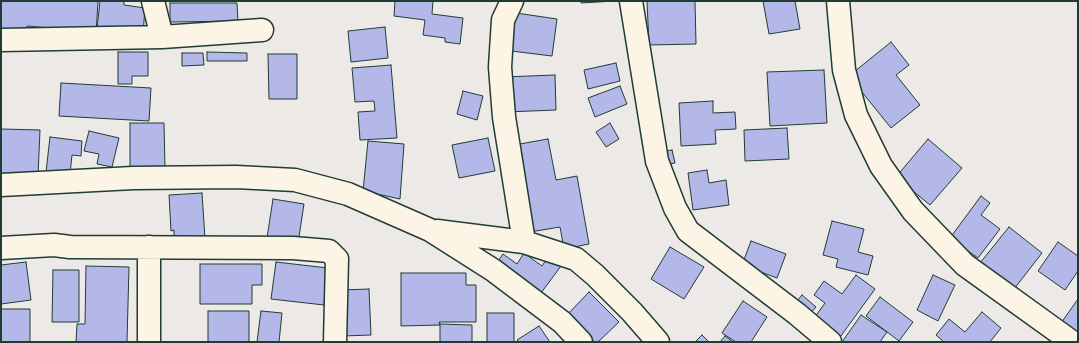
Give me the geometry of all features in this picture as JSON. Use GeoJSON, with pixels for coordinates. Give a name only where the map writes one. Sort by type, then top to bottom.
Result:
{"type":"FeatureCollection","features":[{"type":"Feature","properties":{"kind":"street"},"geometry":{"type":"LineString","coordinates":[[153,1],[162,37]]}},
{"type":"Feature","properties":{"kind":"street"},"geometry":{"type":"LineString","coordinates":[[512,1],[503,20],[500,67],[504,117],[524,242]]}},
{"type":"Feature","properties":{"kind":"street"},"geometry":{"type":"LineString","coordinates":[[631,1],[657,161],[675,208],[688,231],[797,314],[830,342]]}},
{"type":"Feature","properties":{"kind":"street"},"geometry":{"type":"LineString","coordinates":[[838,1],[844,70],[856,116],[881,166],[913,212],[965,265],[1072,342]]}},
{"type":"Feature","properties":{"kind":"street"},"geometry":{"type":"LineString","coordinates":[[1,40],[162,37],[262,30]]}},
{"type":"Feature","properties":{"kind":"street"},"geometry":{"type":"LineString","coordinates":[[1,185],[133,178],[236,177],[295,180],[348,194],[430,230],[499,275],[562,322],[581,342]]}},
{"type":"Feature","properties":{"kind":"street"},"geometry":{"type":"LineString","coordinates":[[430,230],[524,242],[576,259],[595,275],[632,312],[658,342]]}},
{"type":"Feature","properties":{"kind":"street"},"geometry":{"type":"LineString","coordinates":[[1,248],[54,246],[293,248],[329,251],[337,259],[335,342]]}},
{"type":"Feature","properties":{"kind":"street"},"geometry":{"type":"LineString","coordinates":[[149,247],[149,342]]}},
{"type":"Feature","properties":{"kind":"building"},"geometry":{"type":"Polygon","coordinates":[[[1,1],[98,1],[96,34],[27,26],[26,38],[1,37],[1,1]]]}},
{"type":"Feature","properties":{"kind":"building"},"geometry":{"type":"Polygon","coordinates":[[[100,1],[124,1],[124,5],[145,8],[143,34],[97,29],[100,1]]]}},
{"type":"Feature","properties":{"kind":"building"},"geometry":{"type":"Polygon","coordinates":[[[395,1],[433,1],[432,14],[463,18],[460,44],[445,42],[445,38],[423,35],[425,20],[394,16],[395,1]]]}},
{"type":"Feature","properties":{"kind":"building"},"geometry":{"type":"Polygon","coordinates":[[[581,1],[615,1],[581,3],[581,1]]]}},
{"type":"Feature","properties":{"kind":"building"},"geometry":{"type":"Polygon","coordinates":[[[647,1],[695,1],[696,44],[649,45],[647,1]]]}},
{"type":"Feature","properties":{"kind":"building"},"geometry":{"type":"Polygon","coordinates":[[[763,1],[795,1],[800,29],[769,34],[763,1]]]}},
{"type":"Feature","properties":{"kind":"building"},"geometry":{"type":"Polygon","coordinates":[[[170,3],[237,3],[238,21],[170,22],[170,3]]]}},
{"type":"Feature","properties":{"kind":"building"},"geometry":{"type":"Polygon","coordinates":[[[516,13],[557,19],[552,56],[511,51],[516,13]]]}},
{"type":"Feature","properties":{"kind":"building"},"geometry":{"type":"Polygon","coordinates":[[[385,27],[388,58],[351,62],[348,31],[385,27]]]}},
{"type":"Feature","properties":{"kind":"building"},"geometry":{"type":"Polygon","coordinates":[[[891,42],[909,65],[896,75],[920,105],[891,128],[849,76],[891,42]]]}},
{"type":"Feature","properties":{"kind":"building"},"geometry":{"type":"Polygon","coordinates":[[[118,52],[148,52],[148,76],[132,76],[132,84],[118,84],[118,52]]]}},
{"type":"Feature","properties":{"kind":"building"},"geometry":{"type":"Polygon","coordinates":[[[207,52],[247,53],[247,61],[207,61],[207,52]]]}},
{"type":"Feature","properties":{"kind":"building"},"geometry":{"type":"Polygon","coordinates":[[[182,53],[203,53],[204,65],[182,66],[182,53]]]}},
{"type":"Feature","properties":{"kind":"building"},"geometry":{"type":"Polygon","coordinates":[[[268,54],[297,54],[297,99],[269,99],[268,54]]]}},
{"type":"Feature","properties":{"kind":"building"},"geometry":{"type":"Polygon","coordinates":[[[616,63],[620,81],[588,89],[584,70],[616,63]]]}},
{"type":"Feature","properties":{"kind":"building"},"geometry":{"type":"Polygon","coordinates":[[[391,65],[397,138],[360,140],[358,112],[375,111],[374,101],[355,102],[352,68],[391,65]]]}},
{"type":"Feature","properties":{"kind":"building"},"geometry":{"type":"Polygon","coordinates":[[[824,70],[827,123],[770,126],[767,72],[824,70]]]}},
{"type":"Feature","properties":{"kind":"building"},"geometry":{"type":"Polygon","coordinates":[[[555,75],[556,110],[506,112],[504,77],[555,75]]]}},
{"type":"Feature","properties":{"kind":"building"},"geometry":{"type":"Polygon","coordinates":[[[61,83],[151,88],[149,121],[59,116],[61,83]]]}},
{"type":"Feature","properties":{"kind":"building"},"geometry":{"type":"Polygon","coordinates":[[[620,86],[627,104],[595,117],[588,98],[620,86]]]}},
{"type":"Feature","properties":{"kind":"building"},"geometry":{"type":"Polygon","coordinates":[[[463,91],[483,96],[477,120],[457,114],[463,91]]]}},
{"type":"Feature","properties":{"kind":"building"},"geometry":{"type":"Polygon","coordinates":[[[713,101],[713,113],[735,112],[736,129],[715,130],[716,144],[681,146],[679,103],[713,101]]]}},
{"type":"Feature","properties":{"kind":"building"},"geometry":{"type":"Polygon","coordinates":[[[130,123],[164,123],[165,168],[130,168],[130,123]]]}},
{"type":"Feature","properties":{"kind":"building"},"geometry":{"type":"Polygon","coordinates":[[[610,123],[619,139],[606,147],[596,132],[610,123]]]}},
{"type":"Feature","properties":{"kind":"building"},"geometry":{"type":"Polygon","coordinates":[[[787,128],[789,159],[745,161],[744,130],[787,128]]]}},
{"type":"Feature","properties":{"kind":"building"},"geometry":{"type":"Polygon","coordinates":[[[1,129],[40,130],[38,176],[1,175],[1,129]]]}},
{"type":"Feature","properties":{"kind":"building"},"geometry":{"type":"Polygon","coordinates":[[[89,131],[119,138],[112,167],[97,164],[99,154],[84,151],[89,131]]]}},
{"type":"Feature","properties":{"kind":"building"},"geometry":{"type":"Polygon","coordinates":[[[50,137],[82,141],[81,156],[72,155],[70,174],[46,172],[50,137]]]}},
{"type":"Feature","properties":{"kind":"building"},"geometry":{"type":"Polygon","coordinates":[[[488,138],[495,171],[459,178],[452,145],[488,138]]]}},
{"type":"Feature","properties":{"kind":"building"},"geometry":{"type":"Polygon","coordinates":[[[548,139],[556,180],[577,176],[589,244],[564,249],[560,227],[530,232],[514,145],[548,139]]]}},
{"type":"Feature","properties":{"kind":"building"},"geometry":{"type":"Polygon","coordinates":[[[928,139],[962,168],[930,205],[896,177],[928,139]]]}},
{"type":"Feature","properties":{"kind":"building"},"geometry":{"type":"Polygon","coordinates":[[[368,141],[404,144],[400,199],[363,191],[368,141]]]}},
{"type":"Feature","properties":{"kind":"building"},"geometry":{"type":"Polygon","coordinates":[[[672,150],[675,163],[663,165],[660,152],[672,150]]]}},
{"type":"Feature","properties":{"kind":"building"},"geometry":{"type":"Polygon","coordinates":[[[707,170],[709,183],[726,180],[729,205],[693,210],[688,173],[707,170]]]}},
{"type":"Feature","properties":{"kind":"building"},"geometry":{"type":"Polygon","coordinates":[[[202,193],[205,239],[174,240],[174,230],[171,231],[169,195],[202,193]]]}},
{"type":"Feature","properties":{"kind":"building"},"geometry":{"type":"Polygon","coordinates":[[[981,196],[990,203],[981,215],[1000,229],[978,258],[950,238],[981,196]]]}},
{"type":"Feature","properties":{"kind":"building"},"geometry":{"type":"Polygon","coordinates":[[[273,199],[304,204],[298,243],[267,238],[273,199]]]}},
{"type":"Feature","properties":{"kind":"building"},"geometry":{"type":"Polygon","coordinates":[[[832,221],[864,229],[858,252],[873,256],[868,275],[836,267],[838,259],[823,255],[832,221]]]}},
{"type":"Feature","properties":{"kind":"building"},"geometry":{"type":"Polygon","coordinates":[[[1009,227],[1042,253],[1014,289],[980,263],[1009,227]]]}},
{"type":"Feature","properties":{"kind":"building"},"geometry":{"type":"Polygon","coordinates":[[[751,241],[786,254],[777,278],[742,265],[751,241]]]}},
{"type":"Feature","properties":{"kind":"building"},"geometry":{"type":"Polygon","coordinates":[[[1058,242],[1078,256],[1078,271],[1065,290],[1038,271],[1058,242]]]}},
{"type":"Feature","properties":{"kind":"building"},"geometry":{"type":"Polygon","coordinates":[[[670,247],[704,267],[684,299],[651,279],[670,247]]]}},
{"type":"Feature","properties":{"kind":"building"},"geometry":{"type":"Polygon","coordinates":[[[524,253],[542,266],[548,257],[561,266],[538,297],[495,266],[503,254],[517,264],[524,253]]]}},
{"type":"Feature","properties":{"kind":"building"},"geometry":{"type":"Polygon","coordinates":[[[26,262],[31,300],[1,304],[1,265],[26,262]]]}},
{"type":"Feature","properties":{"kind":"building"},"geometry":{"type":"Polygon","coordinates":[[[276,262],[328,268],[324,305],[271,299],[276,262]]]}},
{"type":"Feature","properties":{"kind":"building"},"geometry":{"type":"Polygon","coordinates":[[[200,264],[262,264],[262,285],[252,285],[252,304],[200,304],[200,264]]]}},
{"type":"Feature","properties":{"kind":"building"},"geometry":{"type":"Polygon","coordinates":[[[86,266],[129,267],[127,342],[76,342],[77,324],[85,324],[86,266]]]}},
{"type":"Feature","properties":{"kind":"building"},"geometry":{"type":"Polygon","coordinates":[[[53,270],[79,270],[79,322],[52,322],[53,270]]]}},
{"type":"Feature","properties":{"kind":"building"},"geometry":{"type":"Polygon","coordinates":[[[401,273],[466,273],[466,285],[476,285],[476,322],[439,322],[440,325],[401,326],[401,273]]]}},
{"type":"Feature","properties":{"kind":"building"},"geometry":{"type":"Polygon","coordinates":[[[856,275],[875,289],[838,340],[812,321],[825,303],[814,295],[824,281],[842,294],[856,275]]]}},
{"type":"Feature","properties":{"kind":"building"},"geometry":{"type":"Polygon","coordinates":[[[933,275],[955,285],[938,321],[917,310],[933,275]]]}},
{"type":"Feature","properties":{"kind":"building"},"geometry":{"type":"Polygon","coordinates":[[[369,289],[371,335],[343,336],[341,290],[369,289]]]}},
{"type":"Feature","properties":{"kind":"building"},"geometry":{"type":"Polygon","coordinates":[[[589,292],[619,322],[598,342],[594,342],[567,315],[589,292]]]}},
{"type":"Feature","properties":{"kind":"building"},"geometry":{"type":"Polygon","coordinates":[[[802,295],[816,307],[807,317],[793,306],[802,295]]]}},
{"type":"Feature","properties":{"kind":"building"},"geometry":{"type":"Polygon","coordinates":[[[880,297],[913,322],[899,341],[866,316],[880,297]]]}},
{"type":"Feature","properties":{"kind":"building"},"geometry":{"type":"Polygon","coordinates":[[[1078,299],[1078,340],[1059,326],[1078,299]]]}},
{"type":"Feature","properties":{"kind":"building"},"geometry":{"type":"Polygon","coordinates":[[[743,301],[767,317],[751,342],[736,342],[722,333],[743,301]]]}},
{"type":"Feature","properties":{"kind":"building"},"geometry":{"type":"Polygon","coordinates":[[[1,309],[30,309],[30,342],[1,342],[1,309]]]}},
{"type":"Feature","properties":{"kind":"building"},"geometry":{"type":"Polygon","coordinates":[[[208,311],[249,311],[249,342],[208,342],[208,311]]]}},
{"type":"Feature","properties":{"kind":"building"},"geometry":{"type":"Polygon","coordinates":[[[261,311],[282,313],[279,342],[257,342],[261,311]]]}},
{"type":"Feature","properties":{"kind":"building"},"geometry":{"type":"Polygon","coordinates":[[[982,312],[1001,328],[990,342],[944,342],[936,335],[949,319],[965,332],[982,312]]]}},
{"type":"Feature","properties":{"kind":"building"},"geometry":{"type":"Polygon","coordinates":[[[487,313],[514,313],[514,342],[487,342],[487,313]]]}},
{"type":"Feature","properties":{"kind":"building"},"geometry":{"type":"Polygon","coordinates":[[[861,315],[887,332],[880,342],[842,342],[861,315]]]}},
{"type":"Feature","properties":{"kind":"building"},"geometry":{"type":"Polygon","coordinates":[[[440,324],[472,325],[472,342],[440,342],[440,324]]]}},
{"type":"Feature","properties":{"kind":"building"},"geometry":{"type":"Polygon","coordinates":[[[539,326],[550,342],[519,342],[517,340],[539,326]]]}},
{"type":"Feature","properties":{"kind":"building"},"geometry":{"type":"Polygon","coordinates":[[[702,335],[709,342],[695,342],[702,335]]]}},
{"type":"Feature","properties":{"kind":"building"},"geometry":{"type":"Polygon","coordinates":[[[725,336],[733,342],[720,342],[725,336]]]}}]}
